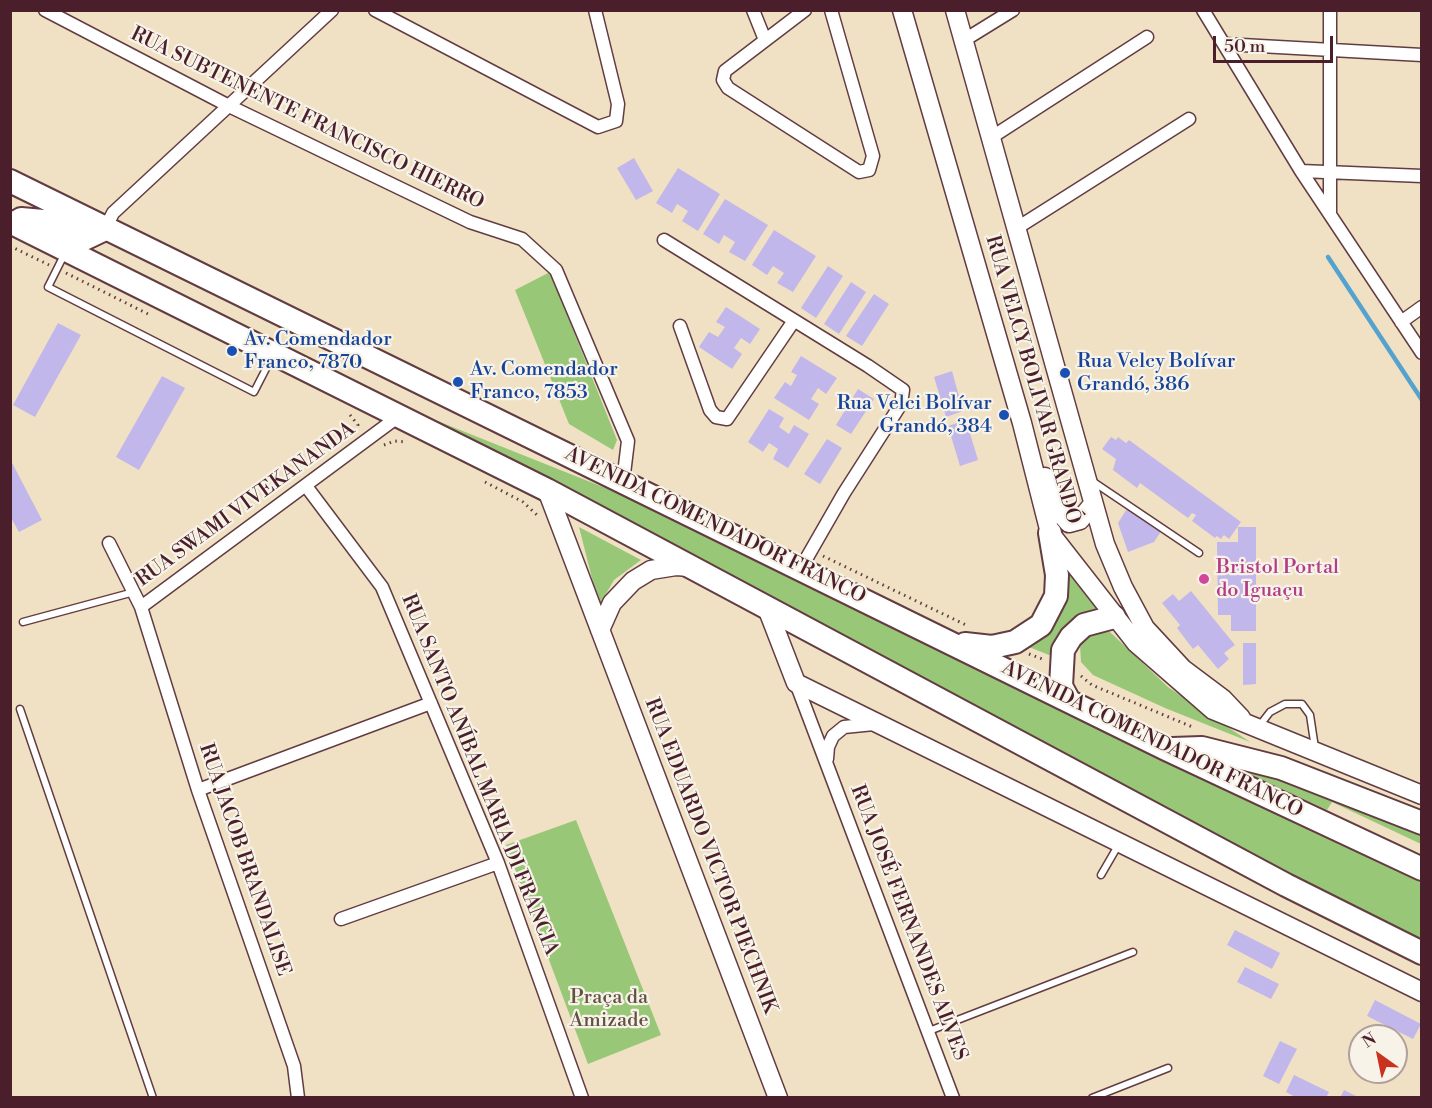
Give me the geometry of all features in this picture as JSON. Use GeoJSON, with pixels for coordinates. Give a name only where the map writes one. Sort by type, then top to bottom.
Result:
{"type":"FeatureCollection","features":[{"type":"Feature","properties":{"kind":"highway","name":"AVENIDA COMENDADOR FRANCO"},"geometry":{"type":"LineString","coordinates":[[10,181],[1166,749],[1422,869]]}},
{"type":"Feature","properties":{"kind":"highway"},"geometry":{"type":"LineString","coordinates":[[10,222],[25,218],[44,221],[84,239],[105,229]]}},
{"type":"Feature","properties":{"kind":"highway"},"geometry":{"type":"LineString","coordinates":[[10,222],[547,490],[1287,885],[1422,953]]}},
{"type":"Feature","properties":{"kind":"highway"},"geometry":{"type":"LineString","coordinates":[[951,642],[992,647],[1015,642],[1041,624],[1056,596],[1057,575],[1050,533]]}},
{"type":"Feature","properties":{"kind":"highway"},"geometry":{"type":"LineString","coordinates":[[1069,701],[1061,686],[1063,650],[1071,637],[1084,625],[1114,617]]}},
{"type":"Feature","properties":{"kind":"highway"},"geometry":{"type":"LineString","coordinates":[[1166,749],[1202,748],[1281,768],[1422,822]]}},
{"type":"Feature","properties":{"kind":"main road","name":"RUA VELCY BOLIVAR GRANDÓ"},"geometry":{"type":"LineString","coordinates":[[902,10],[1022,423],[1050,533],[1136,643],[1213,710],[1422,795]]}},
{"type":"Feature","properties":{"kind":"main road"},"geometry":{"type":"LineString","coordinates":[[946,10],[966,39]]}},
{"type":"Feature","properties":{"kind":"main road","name":"RUA VELCY BOLIVAR GRANDÓ"},"geometry":{"type":"LineString","coordinates":[[956,10],[966,39],[1093,504],[1118,576],[1145,628],[1183,669],[1223,699],[1252,725]]}},
{"type":"Feature","properties":{"kind":"main road"},"geometry":{"type":"LineString","coordinates":[[1022,423],[1065,520],[1069,523],[1080,520],[1093,504]]}},
{"type":"Feature","properties":{"kind":"main road","name":"RUA EDUARDO VICTOR PIECHNIK"},"geometry":{"type":"LineString","coordinates":[[547,490],[778,1098]]}},
{"type":"Feature","properties":{"kind":"main road"},"geometry":{"type":"LineString","coordinates":[[600,630],[612,603],[633,581],[651,570],[676,566],[695,567]]}},
{"type":"Feature","properties":{"kind":"main road"},"geometry":{"type":"LineString","coordinates":[[767,608],[796,683],[1422,992]]}},
{"type":"Feature","properties":{"kind":"street","name":"RUA SUBTENENTE FRANCISCO HIERRO"},"geometry":{"type":"LineString","coordinates":[[45,10],[230,106],[470,222],[522,239],[556,270],[628,441],[623,482]]}},
{"type":"Feature","properties":{"kind":"street"},"geometry":{"type":"LineString","coordinates":[[105,229],[113,213],[332,10]]}},
{"type":"Feature","properties":{"kind":"street"},"geometry":{"type":"LineString","coordinates":[[375,10],[598,127],[616,121],[618,104],[595,10]]}},
{"type":"Feature","properties":{"kind":"street"},"geometry":{"type":"LineString","coordinates":[[753,10],[765,40]]}},
{"type":"Feature","properties":{"kind":"street"},"geometry":{"type":"LineString","coordinates":[[805,10],[725,71],[723,80],[728,88],[859,172],[870,170],[873,156],[831,10]]}},
{"type":"Feature","properties":{"kind":"street"},"geometry":{"type":"LineString","coordinates":[[966,39],[1013,10]]}},
{"type":"Feature","properties":{"kind":"street"},"geometry":{"type":"LineString","coordinates":[[1203,10],[1301,171],[1422,353]]}},
{"type":"Feature","properties":{"kind":"street"},"geometry":{"type":"LineString","coordinates":[[1330,10],[1330,214]]}},
{"type":"Feature","properties":{"kind":"street"},"geometry":{"type":"LineString","coordinates":[[992,137],[1147,37]]}},
{"type":"Feature","properties":{"kind":"street"},"geometry":{"type":"LineString","coordinates":[[1224,44],[1422,55]]}},
{"type":"Feature","properties":{"kind":"street"},"geometry":{"type":"LineString","coordinates":[[1017,228],[1189,119]]}},
{"type":"Feature","properties":{"kind":"street"},"geometry":{"type":"LineString","coordinates":[[1301,171],[1422,176]]}},
{"type":"Feature","properties":{"kind":"street"},"geometry":{"type":"LineString","coordinates":[[664,240],[903,390],[901,404],[844,493],[801,568]]}},
{"type":"Feature","properties":{"kind":"street"},"geometry":{"type":"LineString","coordinates":[[1401,322],[1422,308]]}},
{"type":"Feature","properties":{"kind":"street"},"geometry":{"type":"LineString","coordinates":[[680,326],[710,410],[716,417],[728,419],[793,322]]}},
{"type":"Feature","properties":{"kind":"street","name":"RUA SWAMI VIVEKANANDA"},"geometry":{"type":"LineString","coordinates":[[149,636],[141,607],[399,416]]}},
{"type":"Feature","properties":{"kind":"street","name":"RUA SANTO ANÍBAL MARIA DI FRANCIA"},"geometry":{"type":"LineString","coordinates":[[306,486],[382,587],[498,863],[582,1098]]}},
{"type":"Feature","properties":{"kind":"street"},"geometry":{"type":"LineString","coordinates":[[109,543],[141,607]]}},
{"type":"Feature","properties":{"kind":"street","name":"RUA JACOB BRANDALISE"},"geometry":{"type":"LineString","coordinates":[[149,636],[198,790],[294,1066],[298,1098]]}},
{"type":"Feature","properties":{"kind":"street","name":"RUA JOSÉ FERNANDES ALVES"},"geometry":{"type":"LineString","coordinates":[[796,683],[953,1098]]}},
{"type":"Feature","properties":{"kind":"street"},"geometry":{"type":"LineString","coordinates":[[198,790],[431,704]]}},
{"type":"Feature","properties":{"kind":"street"},"geometry":{"type":"LineString","coordinates":[[826,764],[828,747],[833,736],[844,727],[878,724]]}},
{"type":"Feature","properties":{"kind":"street"},"geometry":{"type":"LineString","coordinates":[[341,919],[498,863]]}},
{"type":"Feature","properties":{"kind":"lane"},"geometry":{"type":"LineString","coordinates":[[66,250],[48,287],[254,392],[274,354]]}},
{"type":"Feature","properties":{"kind":"lane"},"geometry":{"type":"LineString","coordinates":[[1086,478],[1199,553]]}},
{"type":"Feature","properties":{"kind":"lane"},"geometry":{"type":"LineString","coordinates":[[23,622],[134,591]]}},
{"type":"Feature","properties":{"kind":"lane"},"geometry":{"type":"LineString","coordinates":[[1252,725],[1285,704],[1302,704],[1310,715],[1315,752]]}},
{"type":"Feature","properties":{"kind":"lane"},"geometry":{"type":"LineString","coordinates":[[20,709],[153,1098]]}},
{"type":"Feature","properties":{"kind":"lane"},"geometry":{"type":"LineString","coordinates":[[1101,875],[1119,843]]}},
{"type":"Feature","properties":{"kind":"lane"},"geometry":{"type":"LineString","coordinates":[[929,1031],[1133,952]]}},
{"type":"Feature","properties":{"kind":"lane"},"geometry":{"type":"LineString","coordinates":[[1092,1098],[1168,1068]]}},
{"type":"Feature","properties":{"kind":"path"},"geometry":{"type":"LineString","coordinates":[[10,246],[45,263]]}},
{"type":"Feature","properties":{"kind":"path"},"geometry":{"type":"LineString","coordinates":[[67,274],[152,316]]}},
{"type":"Feature","properties":{"kind":"path"},"geometry":{"type":"LineString","coordinates":[[350,414],[358,425],[356,430]]}},
{"type":"Feature","properties":{"kind":"path"},"geometry":{"type":"LineString","coordinates":[[383,446],[395,441],[405,441],[415,447]]}},
{"type":"Feature","properties":{"kind":"path"},"geometry":{"type":"LineString","coordinates":[[484,482],[523,502],[541,521]]}},
{"type":"Feature","properties":{"kind":"path"},"geometry":{"type":"LineString","coordinates":[[1026,652],[1051,663]]}},
{"type":"Feature","properties":{"kind":"path"},"geometry":{"type":"LineString","coordinates":[[1074,671],[1092,684],[1196,728]]}},
{"type":"Feature","properties":{"kind":"green space"},"geometry":{"type":"Polygon","coordinates":[[[550,272],[617,440],[613,450],[569,424],[515,290],[550,272]]]}},
{"type":"Feature","properties":{"kind":"green space"},"geometry":{"type":"Polygon","coordinates":[[[420,414],[613,491],[1313,827],[1421,883],[1421,943],[1293,879],[776,599],[694,559],[420,414]]]}},
{"type":"Feature","properties":{"kind":"green space"},"geometry":{"type":"Polygon","coordinates":[[[579,527],[641,560],[614,580],[599,606],[579,527]]]}},
{"type":"Feature","properties":{"kind":"green space"},"geometry":{"type":"Polygon","coordinates":[[[1067,563],[1104,610],[1054,657],[1024,645],[1067,563]]]}},
{"type":"Feature","properties":{"kind":"green space"},"geometry":{"type":"Polygon","coordinates":[[[1110,632],[1168,687],[1250,742],[1165,708],[1093,675],[1081,662],[1080,645],[1092,633],[1110,632]]]}},
{"type":"Feature","properties":{"kind":"green space"},"geometry":{"type":"Polygon","coordinates":[[[1246,766],[1421,831],[1421,844],[1332,802],[1327,810],[1246,772],[1246,766]]]}},
{"type":"Feature","properties":{"kind":"green space","name":"Praça da Amizade"},"geometry":{"type":"Polygon","coordinates":[[[576,820],[661,1035],[588,1064],[506,845],[576,820]]]}},
{"type":"Feature","properties":{"kind":"building"},"geometry":{"type":"Polygon","coordinates":[[[634,158],[653,191],[636,200],[617,168],[634,158]]]}},
{"type":"Feature","properties":{"kind":"building"},"geometry":{"type":"Polygon","coordinates":[[[678,168],[720,194],[698,231],[682,221],[688,211],[677,204],[672,213],[656,203],[678,168]]]}},
{"type":"Feature","properties":{"kind":"building"},"geometry":{"type":"Polygon","coordinates":[[[725,199],[768,225],[745,261],[729,252],[735,242],[724,235],[719,244],[703,234],[725,199]]]}},
{"type":"Feature","properties":{"kind":"building"},"geometry":{"type":"Polygon","coordinates":[[[774,230],[816,256],[793,292],[777,283],[784,273],[773,266],[767,275],[752,265],[774,230]]]}},
{"type":"Feature","properties":{"kind":"building"},"geometry":{"type":"Polygon","coordinates":[[[828,266],[843,276],[816,318],[801,308],[828,266]]]}},
{"type":"Feature","properties":{"kind":"building"},"geometry":{"type":"Polygon","coordinates":[[[851,282],[866,292],[839,334],[824,324],[851,282]]]}},
{"type":"Feature","properties":{"kind":"building"},"geometry":{"type":"Polygon","coordinates":[[[874,294],[889,304],[862,346],[846,336],[874,294]]]}},
{"type":"Feature","properties":{"kind":"building"},"geometry":{"type":"Polygon","coordinates":[[[726,307],[760,329],[750,344],[741,338],[734,348],[742,354],[732,369],[699,347],[709,332],[718,337],[725,327],[716,322],[726,307]]]}},
{"type":"Feature","properties":{"kind":"building"},"geometry":{"type":"Polygon","coordinates":[[[58,323],[81,335],[35,417],[13,405],[58,323]]]}},
{"type":"Feature","properties":{"kind":"building"},"geometry":{"type":"Polygon","coordinates":[[[801,356],[837,378],[826,394],[818,388],[811,399],[819,404],[809,420],[774,398],[785,382],[791,386],[797,375],[791,372],[801,356]]]}},
{"type":"Feature","properties":{"kind":"building"},"geometry":{"type":"Polygon","coordinates":[[[952,371],[963,411],[946,417],[934,377],[952,371]]]}},
{"type":"Feature","properties":{"kind":"building"},"geometry":{"type":"Polygon","coordinates":[[[162,376],[185,388],[139,470],[116,457],[162,376]]]}},
{"type":"Feature","properties":{"kind":"building"},"geometry":{"type":"Polygon","coordinates":[[[858,389],[874,399],[851,434],[836,425],[858,389]]]}},
{"type":"Feature","properties":{"kind":"building"},"geometry":{"type":"Polygon","coordinates":[[[769,409],[784,418],[779,427],[789,434],[794,425],[809,434],[788,468],[773,459],[778,449],[769,443],[763,452],[748,442],[769,409]]]}},
{"type":"Feature","properties":{"kind":"building"},"geometry":{"type":"Polygon","coordinates":[[[966,420],[978,460],[960,466],[948,426],[966,420]]]}},
{"type":"Feature","properties":{"kind":"building"},"geometry":{"type":"Polygon","coordinates":[[[1111,437],[1116,440],[1118,437],[1126,443],[1129,440],[1241,522],[1229,539],[1224,535],[1221,539],[1217,536],[1215,538],[1192,521],[1196,515],[1192,513],[1188,518],[1140,483],[1137,488],[1113,470],[1116,459],[1102,449],[1111,437]]]}},
{"type":"Feature","properties":{"kind":"building"},"geometry":{"type":"Polygon","coordinates":[[[827,439],[842,448],[820,484],[804,474],[827,439]]]}},
{"type":"Feature","properties":{"kind":"building"},"geometry":{"type":"Polygon","coordinates":[[[10,459],[42,520],[19,532],[10,516],[10,459]]]}},
{"type":"Feature","properties":{"kind":"building"},"geometry":{"type":"Polygon","coordinates":[[[1128,507],[1162,530],[1154,542],[1128,552],[1118,523],[1128,507]]]}},
{"type":"Feature","properties":{"kind":"building"},"geometry":{"type":"Polygon","coordinates":[[[1238,527],[1256,527],[1256,631],[1231,631],[1231,615],[1218,615],[1217,542],[1238,542],[1238,527]]]}},
{"type":"Feature","properties":{"kind":"building"},"geometry":{"type":"Polygon","coordinates":[[[1191,591],[1235,645],[1224,653],[1229,659],[1218,669],[1198,645],[1193,649],[1177,628],[1180,625],[1162,603],[1173,594],[1179,601],[1191,591]]]}},
{"type":"Feature","properties":{"kind":"building"},"geometry":{"type":"Polygon","coordinates":[[[1243,643],[1256,643],[1256,684],[1243,685],[1243,643]]]}},
{"type":"Feature","properties":{"kind":"building"},"geometry":{"type":"Polygon","coordinates":[[[1235,930],[1280,953],[1272,969],[1227,945],[1235,930]]]}},
{"type":"Feature","properties":{"kind":"building"},"geometry":{"type":"Polygon","coordinates":[[[1245,967],[1279,984],[1271,999],[1237,982],[1245,967]]]}},
{"type":"Feature","properties":{"kind":"building"},"geometry":{"type":"Polygon","coordinates":[[[1375,1000],[1421,1024],[1413,1039],[1408,1036],[1408,1024],[1383,1024],[1367,1016],[1375,1000]]]}},
{"type":"Feature","properties":{"kind":"building"},"geometry":{"type":"Polygon","coordinates":[[[1280,1041],[1297,1049],[1279,1084],[1263,1076],[1280,1041]]]}},
{"type":"Feature","properties":{"kind":"building"},"geometry":{"type":"Polygon","coordinates":[[[1294,1075],[1329,1092],[1326,1098],[1297,1098],[1286,1092],[1294,1075]]]}},
{"type":"Feature","properties":{"kind":"building"},"geometry":{"type":"Polygon","coordinates":[[[1344,1090],[1360,1098],[1340,1098],[1344,1090]]]}},
{"type":"Feature","properties":{"kind":"waterway"},"geometry":{"type":"LineString","coordinates":[[1328,257],[1422,400]]}},
{"type":"Feature","properties":{"kind":"place","name":"Av. Comendador Franco, 7870"},"geometry":{"type":"Point","coordinates":[232,351]}},
{"type":"Feature","properties":{"kind":"place","name":"Rua Velcy Bolívar Grandó, 386"},"geometry":{"type":"Point","coordinates":[1065,373]}},
{"type":"Feature","properties":{"kind":"place","name":"Av. Comendador Franco, 7853"},"geometry":{"type":"Point","coordinates":[458,382]}},
{"type":"Feature","properties":{"kind":"place","name":"Rua Velci Bolívar Grandó, 384"},"geometry":{"type":"Point","coordinates":[1004,415]}},
{"type":"Feature","properties":{"kind":"place","name":"Bristol Portal do Iguaçu"},"geometry":{"type":"Point","coordinates":[1204,579]}}]}
